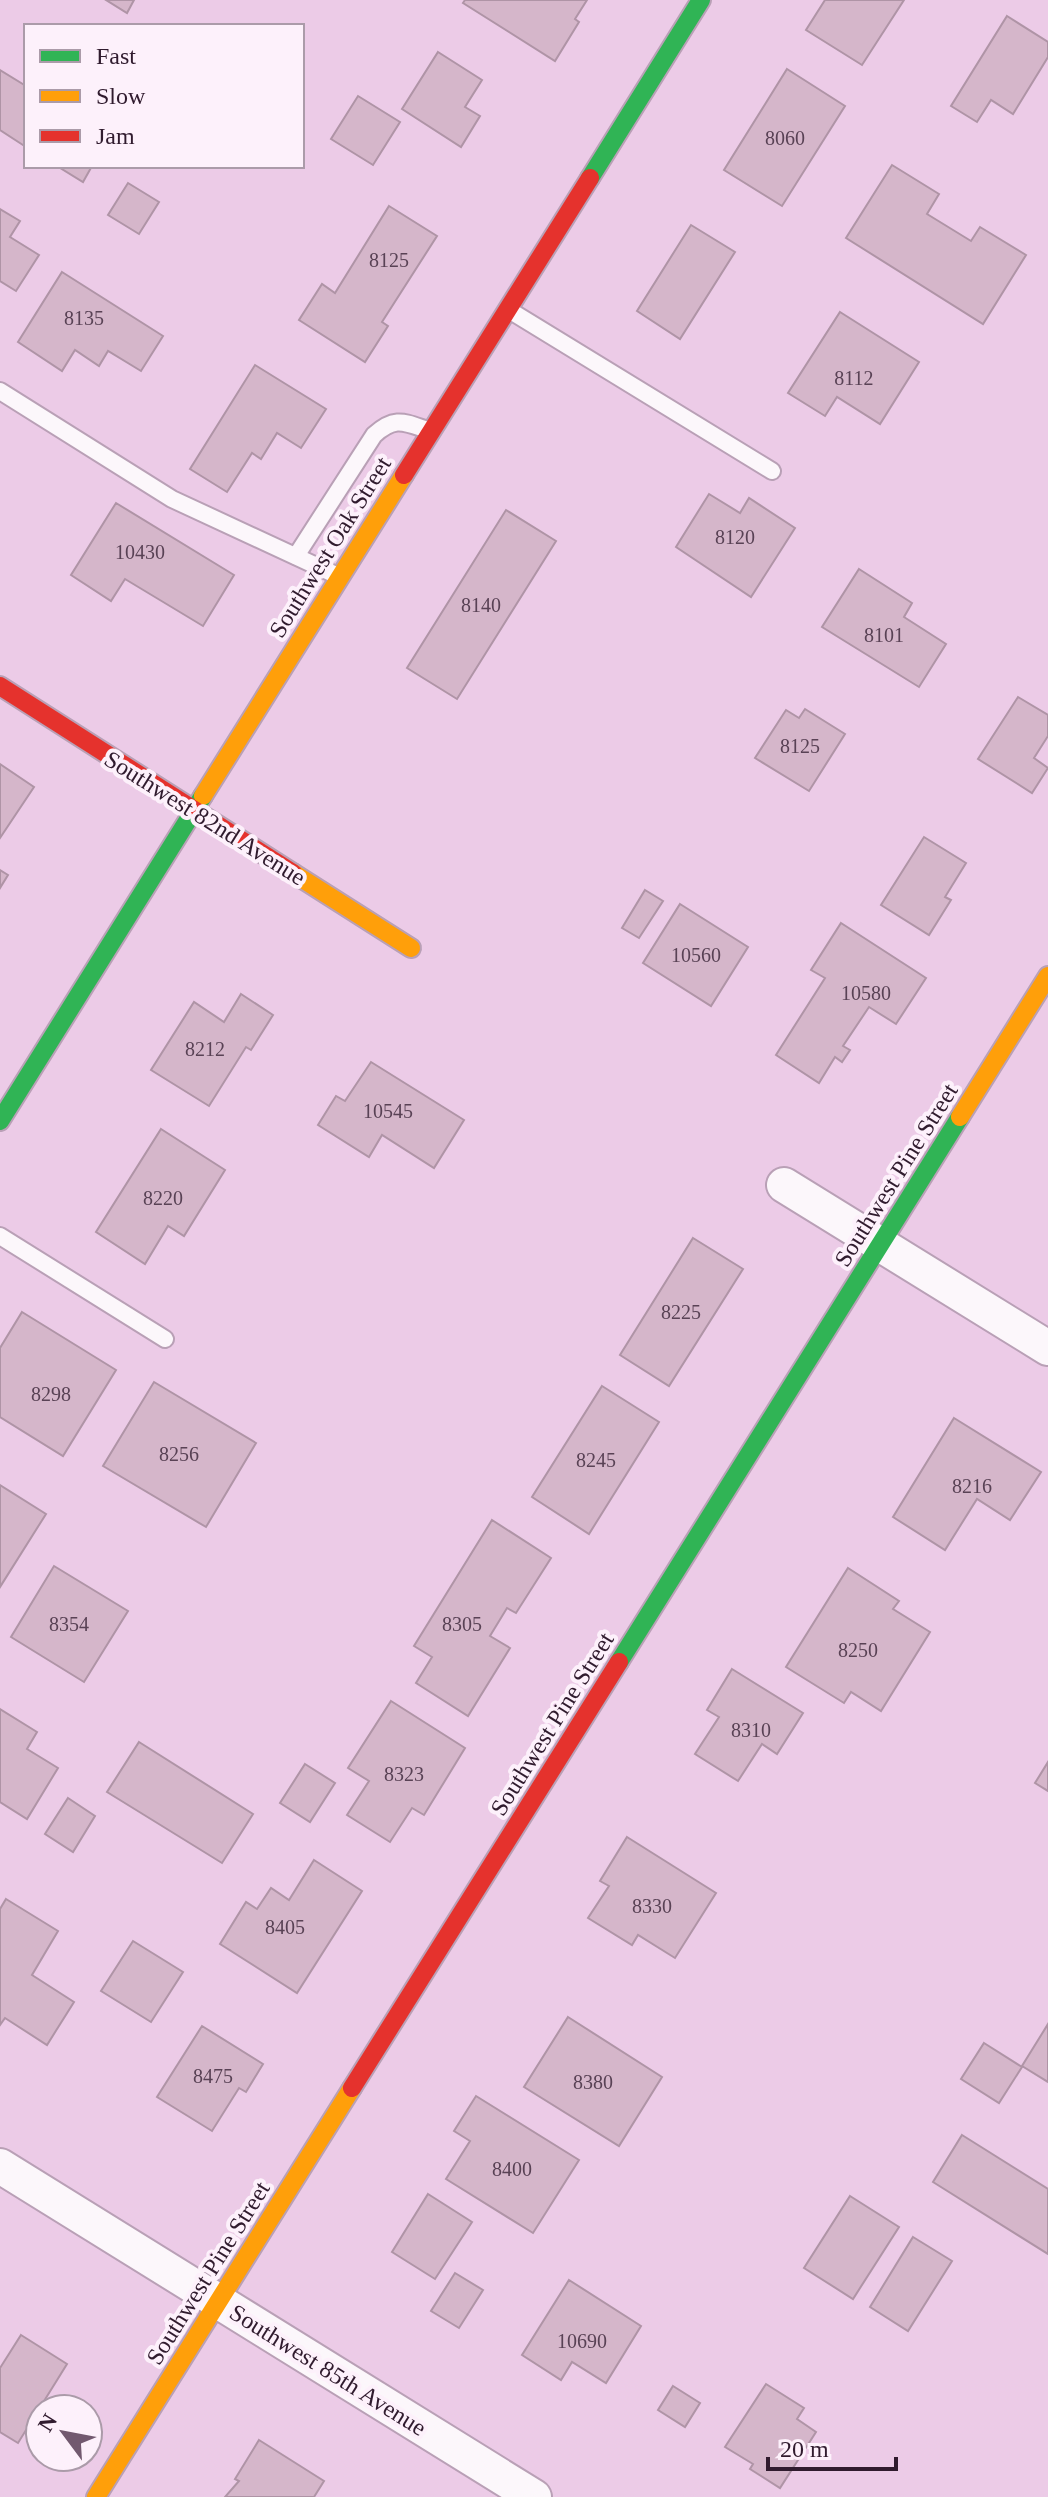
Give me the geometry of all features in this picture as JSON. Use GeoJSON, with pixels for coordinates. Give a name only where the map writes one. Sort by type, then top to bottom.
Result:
{"type":"FeatureCollection","features":[{"type":"Feature","properties":{"kind":"street","name":"Southwest Oak Street"},"geometry":{"type":"LineString","coordinates":[[0,1121],[701,0]]}},
{"type":"Feature","properties":{"kind":"street","name":"Southwest 82nd Avenue"},"geometry":{"type":"LineString","coordinates":[[0,686],[411,948]]}},
{"type":"Feature","properties":{"kind":"street","name":"Southwest Pine Street"},"geometry":{"type":"LineString","coordinates":[[96,2497],[1048,976]]}},
{"type":"Feature","properties":{"kind":"street"},"geometry":{"type":"LineString","coordinates":[[784,1185],[1048,1348]]}},
{"type":"Feature","properties":{"kind":"street","name":"Southwest 85th Avenue"},"geometry":{"type":"LineString","coordinates":[[0,2166],[534,2497]]}},
{"type":"Feature","properties":{"kind":"lane"},"geometry":{"type":"LineString","coordinates":[[508,309],[772,471]]}},
{"type":"Feature","properties":{"kind":"lane"},"geometry":{"type":"LineString","coordinates":[[0,391],[172,499],[340,577]]}},
{"type":"Feature","properties":{"kind":"lane"},"geometry":{"type":"LineString","coordinates":[[296,556],[374,435],[383,426],[396,421],[431,431]]}},
{"type":"Feature","properties":{"kind":"lane"},"geometry":{"type":"LineString","coordinates":[[0,1236],[165,1339]]}},
{"type":"Feature","properties":{"kind":"building"},"geometry":{"type":"Polygon","coordinates":[[[106,0],[134,0],[127,13],[106,0]]]}},
{"type":"Feature","properties":{"kind":"building"},"geometry":{"type":"Polygon","coordinates":[[[465,0],[587,0],[575,19],[579,22],[555,61],[463,3],[465,0]]]}},
{"type":"Feature","properties":{"kind":"building"},"geometry":{"type":"Polygon","coordinates":[[[825,0],[904,0],[862,65],[806,30],[825,0]]]}},
{"type":"Feature","properties":{"kind":"building"},"geometry":{"type":"Polygon","coordinates":[[[1007,16],[1048,42],[1048,57],[1013,114],[991,100],[977,122],[951,106],[1007,16]]]}},
{"type":"Feature","properties":{"kind":"building"},"geometry":{"type":"Polygon","coordinates":[[[438,52],[482,80],[465,107],[480,116],[461,147],[402,109],[438,52]]]}},
{"type":"Feature","properties":{"kind":"building"},"geometry":{"type":"Polygon","coordinates":[[[787,69],[845,106],[782,206],[724,170],[787,69]]]}},
{"type":"Feature","properties":{"kind":"building"},"geometry":{"type":"Polygon","coordinates":[[[0,70],[24,85],[24,146],[0,130],[0,70]]]}},
{"type":"Feature","properties":{"kind":"building"},"geometry":{"type":"Polygon","coordinates":[[[358,96],[400,122],[373,165],[331,139],[358,96]]]}},
{"type":"Feature","properties":{"kind":"building"},"geometry":{"type":"Polygon","coordinates":[[[892,165],[939,194],[927,214],[971,241],[980,227],[1026,255],[983,324],[846,238],[892,165]]]}},
{"type":"Feature","properties":{"kind":"building"},"geometry":{"type":"Polygon","coordinates":[[[60,168],[91,168],[83,182],[60,168]]]}},
{"type":"Feature","properties":{"kind":"building"},"geometry":{"type":"Polygon","coordinates":[[[128,183],[159,202],[139,234],[108,215],[128,183]]]}},
{"type":"Feature","properties":{"kind":"building"},"geometry":{"type":"Polygon","coordinates":[[[389,206],[437,236],[382,322],[388,326],[365,362],[299,320],[322,284],[335,293],[389,206]]]}},
{"type":"Feature","properties":{"kind":"building"},"geometry":{"type":"Polygon","coordinates":[[[0,209],[20,221],[10,237],[39,255],[16,291],[0,281],[0,209]]]}},
{"type":"Feature","properties":{"kind":"building"},"geometry":{"type":"Polygon","coordinates":[[[691,225],[735,252],[680,339],[637,311],[691,225]]]}},
{"type":"Feature","properties":{"kind":"building"},"geometry":{"type":"Polygon","coordinates":[[[62,272],[163,336],[141,371],[108,351],[99,366],[75,350],[62,371],[18,342],[62,272]]]}},
{"type":"Feature","properties":{"kind":"building"},"geometry":{"type":"Polygon","coordinates":[[[840,312],[919,362],[880,424],[837,397],[825,416],[788,393],[840,312]]]}},
{"type":"Feature","properties":{"kind":"building"},"geometry":{"type":"Polygon","coordinates":[[[255,365],[326,409],[301,448],[277,433],[261,459],[252,453],[227,492],[190,469],[255,365]]]}},
{"type":"Feature","properties":{"kind":"building"},"geometry":{"type":"Polygon","coordinates":[[[709,494],[740,513],[749,498],[795,528],[751,597],[676,547],[709,494]]]}},
{"type":"Feature","properties":{"kind":"building"},"geometry":{"type":"Polygon","coordinates":[[[116,503],[234,575],[203,626],[125,579],[111,601],[71,575],[116,503]]]}},
{"type":"Feature","properties":{"kind":"building"},"geometry":{"type":"Polygon","coordinates":[[[506,510],[556,541],[457,699],[407,668],[506,510]]]}},
{"type":"Feature","properties":{"kind":"building"},"geometry":{"type":"Polygon","coordinates":[[[859,569],[912,603],[904,617],[946,644],[919,687],[822,627],[859,569]]]}},
{"type":"Feature","properties":{"kind":"building"},"geometry":{"type":"Polygon","coordinates":[[[1018,697],[1048,715],[1048,736],[1034,758],[1048,768],[1032,793],[978,759],[1018,697]]]}},
{"type":"Feature","properties":{"kind":"building"},"geometry":{"type":"Polygon","coordinates":[[[805,709],[845,734],[809,791],[755,758],[786,710],[799,718],[805,709]]]}},
{"type":"Feature","properties":{"kind":"building"},"geometry":{"type":"Polygon","coordinates":[[[0,764],[34,787],[0,838],[0,764]]]}},
{"type":"Feature","properties":{"kind":"building"},"geometry":{"type":"Polygon","coordinates":[[[924,837],[966,863],[945,897],[951,900],[929,935],[881,905],[924,837]]]}},
{"type":"Feature","properties":{"kind":"building"},"geometry":{"type":"Polygon","coordinates":[[[0,870],[8,875],[0,888],[0,870]]]}},
{"type":"Feature","properties":{"kind":"building"},"geometry":{"type":"Polygon","coordinates":[[[645,890],[663,901],[639,938],[622,928],[645,890]]]}},
{"type":"Feature","properties":{"kind":"building"},"geometry":{"type":"Polygon","coordinates":[[[680,904],[748,947],[711,1006],[643,963],[680,904]]]}},
{"type":"Feature","properties":{"kind":"building"},"geometry":{"type":"Polygon","coordinates":[[[841,923],[926,978],[896,1024],[869,1007],[843,1046],[850,1050],[842,1062],[835,1057],[819,1083],[776,1055],[825,978],[811,970],[841,923]]]}},
{"type":"Feature","properties":{"kind":"building"},"geometry":{"type":"Polygon","coordinates":[[[241,994],[273,1015],[251,1050],[246,1047],[209,1106],[151,1070],[194,1002],[224,1022],[241,994]]]}},
{"type":"Feature","properties":{"kind":"building"},"geometry":{"type":"Polygon","coordinates":[[[371,1062],[464,1120],[434,1168],[382,1135],[369,1157],[318,1125],[336,1096],[345,1101],[371,1062]]]}},
{"type":"Feature","properties":{"kind":"building"},"geometry":{"type":"Polygon","coordinates":[[[161,1129],[225,1170],[184,1236],[168,1226],[145,1264],[96,1232],[161,1129]]]}},
{"type":"Feature","properties":{"kind":"building"},"geometry":{"type":"Polygon","coordinates":[[[693,1238],[743,1269],[669,1386],[620,1355],[693,1238]]]}},
{"type":"Feature","properties":{"kind":"building"},"geometry":{"type":"Polygon","coordinates":[[[22,1312],[116,1370],[63,1456],[0,1417],[0,1348],[22,1312]]]}},
{"type":"Feature","properties":{"kind":"building"},"geometry":{"type":"Polygon","coordinates":[[[154,1382],[256,1443],[206,1527],[103,1466],[154,1382]]]}},
{"type":"Feature","properties":{"kind":"building"},"geometry":{"type":"Polygon","coordinates":[[[602,1386],[659,1422],[589,1534],[532,1497],[602,1386]]]}},
{"type":"Feature","properties":{"kind":"building"},"geometry":{"type":"Polygon","coordinates":[[[954,1418],[1041,1472],[1010,1520],[977,1499],[945,1550],[893,1517],[954,1418]]]}},
{"type":"Feature","properties":{"kind":"building"},"geometry":{"type":"Polygon","coordinates":[[[0,1485],[46,1514],[0,1587],[0,1485]]]}},
{"type":"Feature","properties":{"kind":"building"},"geometry":{"type":"Polygon","coordinates":[[[492,1520],[551,1558],[516,1613],[507,1608],[490,1636],[510,1648],[468,1716],[416,1683],[432,1657],[414,1646],[492,1520]]]}},
{"type":"Feature","properties":{"kind":"building"},"geometry":{"type":"Polygon","coordinates":[[[54,1566],[128,1611],[84,1682],[11,1637],[54,1566]]]}},
{"type":"Feature","properties":{"kind":"building"},"geometry":{"type":"Polygon","coordinates":[[[848,1568],[899,1601],[893,1609],[930,1632],[881,1711],[851,1692],[844,1703],[786,1667],[848,1568]]]}},
{"type":"Feature","properties":{"kind":"building"},"geometry":{"type":"Polygon","coordinates":[[[732,1669],[803,1713],[777,1754],[762,1744],[738,1781],[695,1754],[719,1717],[707,1710],[732,1669]]]}},
{"type":"Feature","properties":{"kind":"building"},"geometry":{"type":"Polygon","coordinates":[[[391,1701],[465,1748],[424,1815],[412,1808],[390,1842],[347,1815],[369,1781],[348,1768],[391,1701]]]}},
{"type":"Feature","properties":{"kind":"building"},"geometry":{"type":"Polygon","coordinates":[[[0,1709],[37,1732],[27,1749],[58,1768],[27,1819],[0,1802],[0,1709]]]}},
{"type":"Feature","properties":{"kind":"building"},"geometry":{"type":"Polygon","coordinates":[[[139,1742],[253,1814],[222,1863],[107,1792],[139,1742]]]}},
{"type":"Feature","properties":{"kind":"building"},"geometry":{"type":"Polygon","coordinates":[[[1048,1762],[1048,1791],[1035,1783],[1048,1762]]]}},
{"type":"Feature","properties":{"kind":"building"},"geometry":{"type":"Polygon","coordinates":[[[305,1764],[335,1783],[310,1822],[280,1803],[305,1764]]]}},
{"type":"Feature","properties":{"kind":"building"},"geometry":{"type":"Polygon","coordinates":[[[68,1798],[95,1816],[73,1852],[45,1834],[68,1798]]]}},
{"type":"Feature","properties":{"kind":"building"},"geometry":{"type":"Polygon","coordinates":[[[627,1837],[716,1893],[675,1958],[638,1935],[632,1945],[588,1918],[609,1886],[600,1881],[627,1837]]]}},
{"type":"Feature","properties":{"kind":"building"},"geometry":{"type":"Polygon","coordinates":[[[314,1860],[362,1891],[297,1993],[220,1944],[246,1902],[257,1909],[271,1888],[289,1900],[314,1860]]]}},
{"type":"Feature","properties":{"kind":"building"},"geometry":{"type":"Polygon","coordinates":[[[6,1899],[58,1931],[32,1975],[74,2002],[47,2045],[5,2018],[0,2025],[0,1909],[6,1899]]]}},
{"type":"Feature","properties":{"kind":"building"},"geometry":{"type":"Polygon","coordinates":[[[133,1941],[183,1972],[151,2022],[101,1991],[133,1941]]]}},
{"type":"Feature","properties":{"kind":"building"},"geometry":{"type":"Polygon","coordinates":[[[568,2017],[662,2077],[619,2146],[524,2087],[568,2017]]]}},
{"type":"Feature","properties":{"kind":"building"},"geometry":{"type":"Polygon","coordinates":[[[1048,2024],[1048,2082],[1022,2066],[1048,2024]]]}},
{"type":"Feature","properties":{"kind":"building"},"geometry":{"type":"Polygon","coordinates":[[[202,2026],[263,2064],[246,2092],[239,2088],[212,2131],[157,2097],[202,2026]]]}},
{"type":"Feature","properties":{"kind":"building"},"geometry":{"type":"Polygon","coordinates":[[[984,2043],[1022,2067],[999,2103],[961,2079],[984,2043]]]}},
{"type":"Feature","properties":{"kind":"building"},"geometry":{"type":"Polygon","coordinates":[[[476,2096],[579,2160],[533,2233],[446,2179],[470,2141],[454,2131],[476,2096]]]}},
{"type":"Feature","properties":{"kind":"building"},"geometry":{"type":"Polygon","coordinates":[[[962,2135],[1048,2189],[1048,2254],[933,2182],[962,2135]]]}},
{"type":"Feature","properties":{"kind":"building"},"geometry":{"type":"Polygon","coordinates":[[[428,2194],[472,2222],[435,2279],[392,2252],[428,2194]]]}},
{"type":"Feature","properties":{"kind":"building"},"geometry":{"type":"Polygon","coordinates":[[[850,2196],[899,2227],[853,2299],[804,2268],[850,2196]]]}},
{"type":"Feature","properties":{"kind":"building"},"geometry":{"type":"Polygon","coordinates":[[[913,2237],[952,2261],[908,2331],[870,2307],[913,2237]]]}},
{"type":"Feature","properties":{"kind":"building"},"geometry":{"type":"Polygon","coordinates":[[[455,2273],[483,2290],[459,2328],[431,2311],[455,2273]]]}},
{"type":"Feature","properties":{"kind":"building"},"geometry":{"type":"Polygon","coordinates":[[[569,2280],[641,2326],[606,2383],[572,2362],[561,2380],[522,2355],[569,2280]]]}},
{"type":"Feature","properties":{"kind":"building"},"geometry":{"type":"Polygon","coordinates":[[[21,2335],[67,2364],[49,2393],[24,2393],[24,2433],[18,2443],[0,2432],[0,2368],[21,2335]]]}},
{"type":"Feature","properties":{"kind":"building"},"geometry":{"type":"Polygon","coordinates":[[[766,2384],[804,2408],[797,2419],[816,2432],[780,2488],[750,2469],[753,2464],[725,2447],[766,2384]]]}},
{"type":"Feature","properties":{"kind":"building"},"geometry":{"type":"Polygon","coordinates":[[[673,2386],[700,2403],[685,2427],[658,2410],[673,2386]]]}},
{"type":"Feature","properties":{"kind":"building"},"geometry":{"type":"Polygon","coordinates":[[[259,2440],[324,2481],[314,2497],[225,2497],[239,2481],[235,2479],[259,2440]]]}},
{"type":"Feature","properties":{"kind":"traffic: fast"},"geometry":{"type":"LineString","coordinates":[[590,178],[701,0]]}},
{"type":"Feature","properties":{"kind":"traffic: fast"},"geometry":{"type":"LineString","coordinates":[[0,1121],[203,796]]}},
{"type":"Feature","properties":{"kind":"traffic: fast"},"geometry":{"type":"LineString","coordinates":[[619,1662],[960,1117]]}},
{"type":"Feature","properties":{"kind":"traffic: slow"},"geometry":{"type":"LineString","coordinates":[[203,796],[404,475]]}},
{"type":"Feature","properties":{"kind":"traffic: slow"},"geometry":{"type":"LineString","coordinates":[[293,873],[411,948]]}},
{"type":"Feature","properties":{"kind":"traffic: slow"},"geometry":{"type":"LineString","coordinates":[[960,1117],[1048,976]]}},
{"type":"Feature","properties":{"kind":"traffic: slow"},"geometry":{"type":"LineString","coordinates":[[96,2497],[352,2088]]}},
{"type":"Feature","properties":{"kind":"traffic: jam"},"geometry":{"type":"LineString","coordinates":[[404,475],[590,178]]}},
{"type":"Feature","properties":{"kind":"traffic: jam"},"geometry":{"type":"LineString","coordinates":[[0,686],[293,873]]}},
{"type":"Feature","properties":{"kind":"traffic: jam"},"geometry":{"type":"LineString","coordinates":[[352,2088],[619,1662]]}}]}
